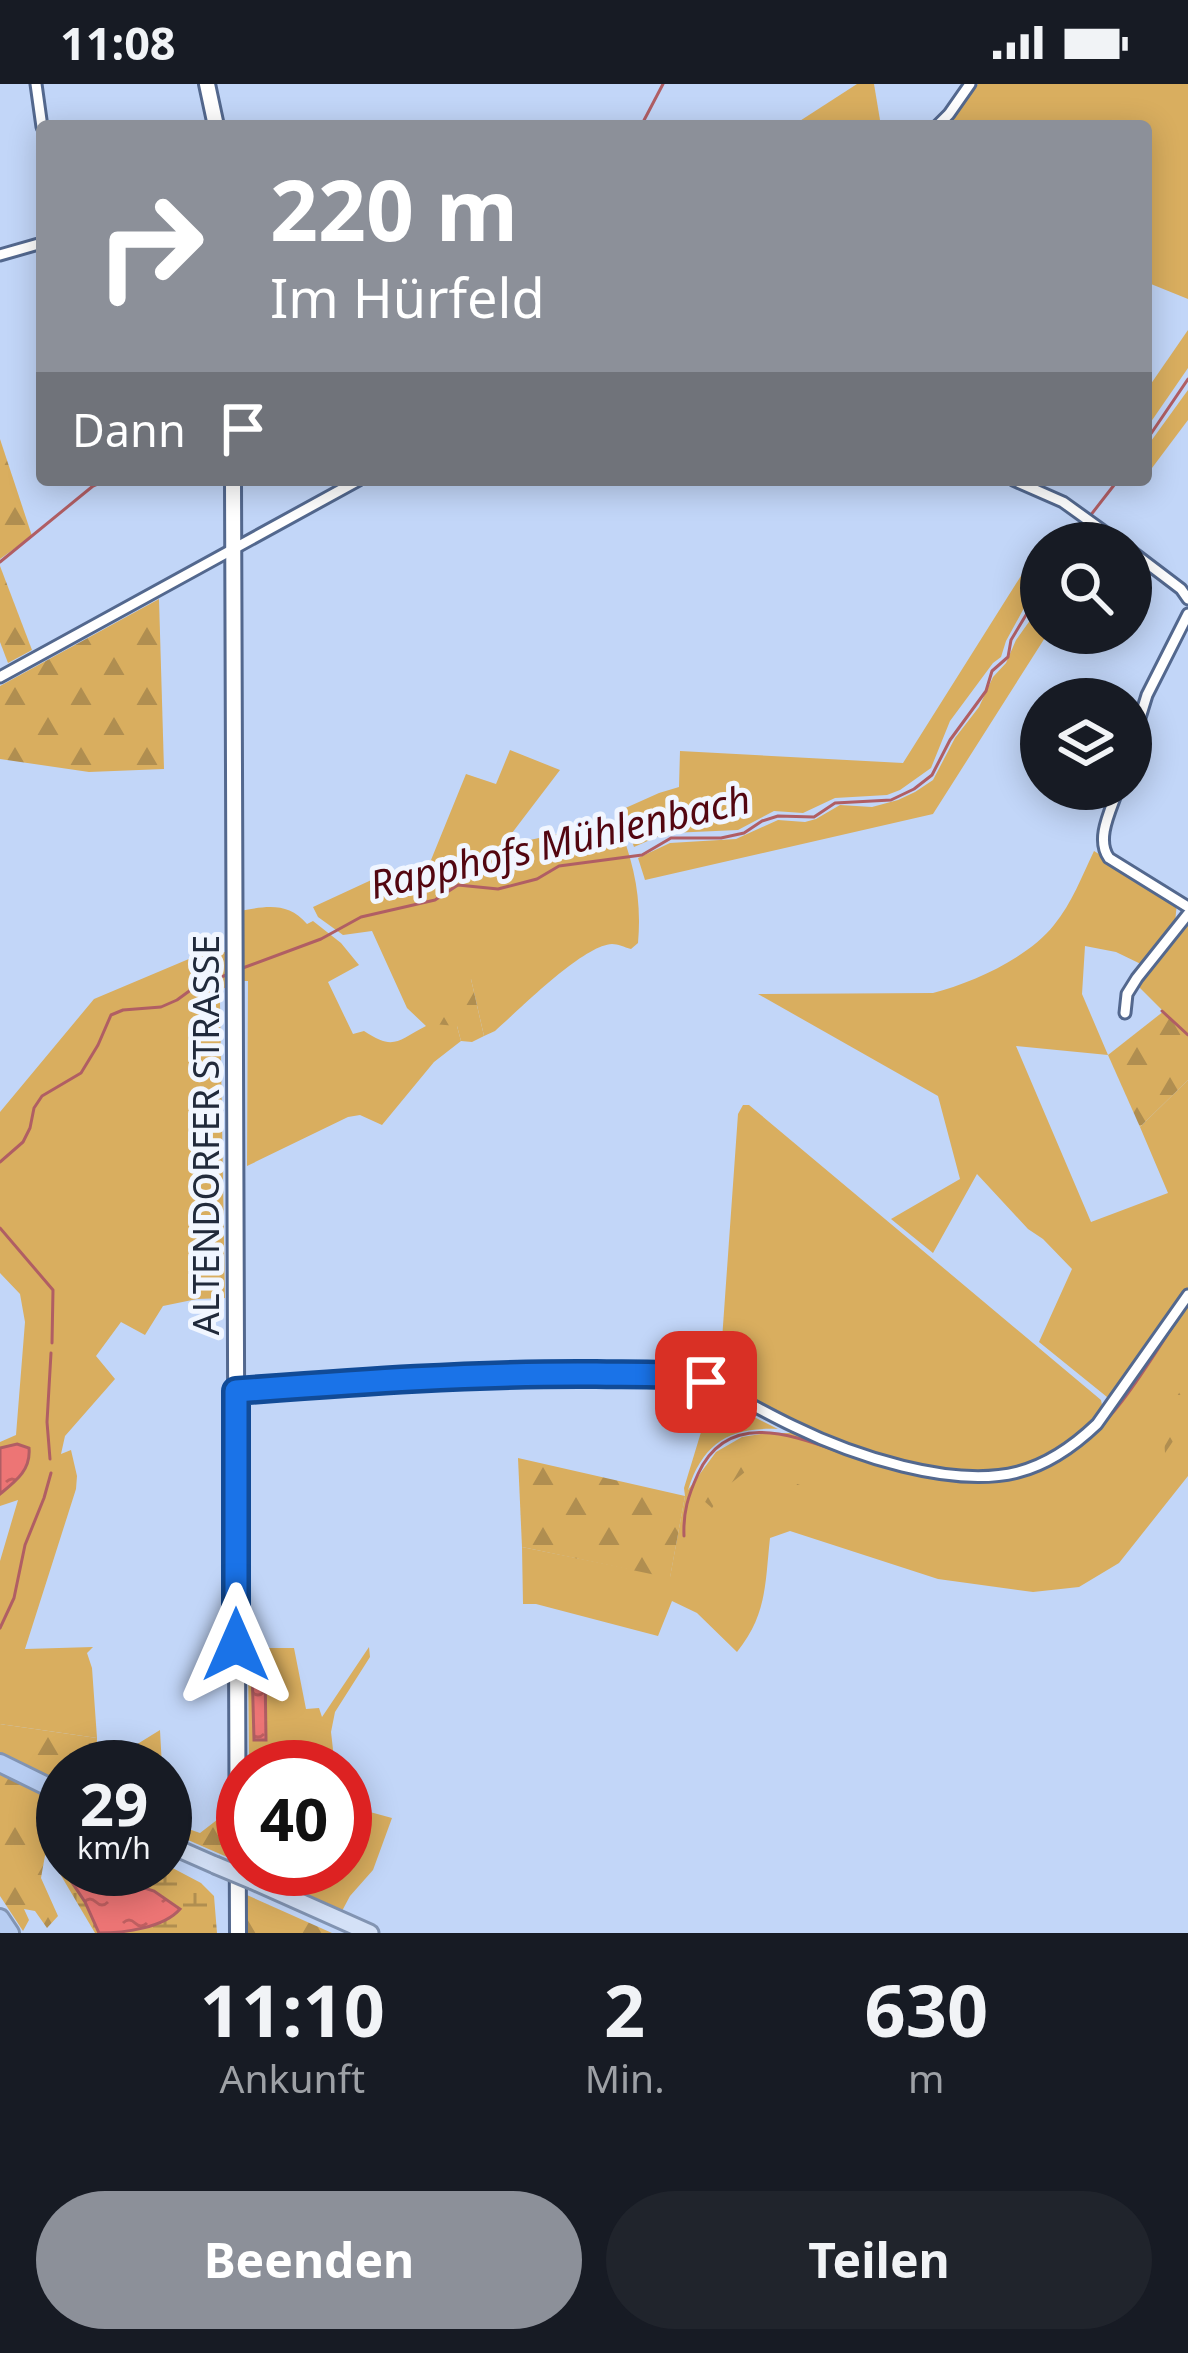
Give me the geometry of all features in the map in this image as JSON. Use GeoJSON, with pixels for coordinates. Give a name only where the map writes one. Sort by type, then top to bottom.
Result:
{"type":"FeatureCollection","features":[{"type":"Feature","properties":{"kind":"highway"},"geometry":{"type":"LineString","coordinates":[[0,1763],[36,1783]]}},
{"type":"Feature","properties":{"kind":"highway"},"geometry":{"type":"LineString","coordinates":[[0,1776],[36,1789]]}},
{"type":"Feature","properties":{"kind":"highway"},"geometry":{"type":"LineString","coordinates":[[0,1918],[10,1933]]}},
{"type":"Feature","properties":{"kind":"main road"},"geometry":{"type":"LineString","coordinates":[[192,1854],[370,1933]]}},
{"type":"Feature","properties":{"kind":"street"},"geometry":{"type":"LineString","coordinates":[[36,84],[41,120]]}},
{"type":"Feature","properties":{"kind":"street"},"geometry":{"type":"LineString","coordinates":[[207,84],[215,120]]}},
{"type":"Feature","properties":{"kind":"street"},"geometry":{"type":"LineString","coordinates":[[943,120],[970,84]]}},
{"type":"Feature","properties":{"kind":"street"},"geometry":{"type":"LineString","coordinates":[[0,255],[36,245]]}},
{"type":"Feature","properties":{"kind":"street","name":"ALTENDORFER STRASSE"},"geometry":{"type":"LineString","coordinates":[[233,486],[238,1933]]}},
{"type":"Feature","properties":{"kind":"street"},"geometry":{"type":"LineString","coordinates":[[0,676],[348,486]]}},
{"type":"Feature","properties":{"kind":"street"},"geometry":{"type":"LineString","coordinates":[[1026,486],[1092,522]]}},
{"type":"Feature","properties":{"kind":"street"},"geometry":{"type":"LineString","coordinates":[[1152,567],[1188,599]]}},
{"type":"Feature","properties":{"kind":"street"},"geometry":{"type":"LineString","coordinates":[[1152,685],[1188,614]]}},
{"type":"Feature","properties":{"kind":"street"},"geometry":{"type":"LineString","coordinates":[[1111,810],[1102,837],[1109,858],[1188,911],[1137,977],[1127,994],[1124,1013]]}},
{"type":"Feature","properties":{"kind":"street"},"geometry":{"type":"LineString","coordinates":[[236,1391],[514,1373],[692,1378],[796,1428],[872,1456],[943,1473],[993,1477],[1042,1463],[1082,1438],[1188,1295]]}},
{"type":"Feature","properties":{"kind":"green space"},"geometry":{"type":"Polygon","coordinates":[[[857,84],[874,84],[880,120],[801,120],[857,84]]]}},
{"type":"Feature","properties":{"kind":"green space"},"geometry":{"type":"Polygon","coordinates":[[[978,84],[1188,84],[1188,299],[1152,284],[1152,120],[950,120],[978,84]]]}},
{"type":"Feature","properties":{"kind":"green space"},"geometry":{"type":"Polygon","coordinates":[[[1188,330],[1188,368],[1152,420],[1152,382],[1188,330]]]}},
{"type":"Feature","properties":{"kind":"green space"},"geometry":{"type":"Polygon","coordinates":[[[1188,390],[1188,420],[1152,468],[1152,440],[1188,390]]]}},
{"type":"Feature","properties":{"kind":"green space"},"geometry":{"type":"Polygon","coordinates":[[[0,439],[32,536],[0,559],[0,439]]]}},
{"type":"Feature","properties":{"kind":"green space"},"geometry":{"type":"Polygon","coordinates":[[[242,555],[244,902],[240,902],[239,558],[242,555]]]}},
{"type":"Feature","properties":{"kind":"green space"},"geometry":{"type":"Polygon","coordinates":[[[0,566],[32,650],[8,663],[0,642],[0,566]]]}},
{"type":"Feature","properties":{"kind":"green space"},"geometry":{"type":"Polygon","coordinates":[[[1020,577],[1020,615],[1001,657],[950,721],[931,768],[900,790],[835,798],[803,813],[774,811],[738,830],[671,833],[634,847],[621,810],[679,787],[680,751],[903,763],[1020,577]]]}},
{"type":"Feature","properties":{"kind":"green space"},"geometry":{"type":"Polygon","coordinates":[[[159,599],[164,769],[89,772],[0,759],[0,686],[159,599]]]}},
{"type":"Feature","properties":{"kind":"green space"},"geometry":{"type":"Polygon","coordinates":[[[1020,634],[1020,654],[1035,654],[933,814],[645,880],[638,858],[670,843],[736,839],[778,820],[805,822],[840,805],[872,807],[915,792],[933,780],[1020,634]]]}},
{"type":"Feature","properties":{"kind":"green space"},"geometry":{"type":"Polygon","coordinates":[[[510,750],[560,770],[502,846],[617,821],[635,881],[638,943],[631,949],[612,944],[585,955],[484,1036],[471,979],[457,1026],[461,1041],[434,1062],[382,1125],[360,1115],[348,1117],[247,1166],[248,981],[242,981],[240,911],[285,909],[307,924],[313,921],[341,943],[359,965],[328,982],[353,1034],[364,1031],[395,1042],[426,1026],[407,1008],[372,931],[343,935],[318,917],[313,907],[380,876],[431,860],[466,774],[496,784],[510,750]]]}},
{"type":"Feature","properties":{"kind":"green space"},"geometry":{"type":"Polygon","coordinates":[[[1094,851],[1177,902],[1175,923],[1166,935],[1172,939],[1188,923],[1188,1036],[1136,984],[1147,967],[1116,952],[1085,946],[1082,994],[1108,1055],[1016,1046],[1091,1222],[1168,1193],[1140,1127],[1188,1080],[1188,1290],[1118,1390],[1107,1397],[1039,1342],[1072,1269],[977,1174],[933,1253],[891,1219],[960,1179],[938,1096],[758,994],[933,993],[982,976],[1030,948],[1054,925],[1094,851]]]}},
{"type":"Feature","properties":{"kind":"green space"},"geometry":{"type":"Polygon","coordinates":[[[222,945],[222,952],[227,952],[228,987],[221,989],[220,1003],[225,1298],[163,1306],[145,1335],[121,1322],[96,1356],[115,1379],[65,1436],[61,1454],[71,1450],[76,1489],[25,1649],[93,1647],[87,1653],[97,1738],[0,1724],[0,1561],[18,1500],[0,1506],[0,1494],[23,1474],[17,1444],[0,1448],[0,1442],[16,1435],[25,1322],[20,1294],[0,1273],[0,1112],[94,999],[222,945]]]}},
{"type":"Feature","properties":{"kind":"green space"},"geometry":{"type":"Polygon","coordinates":[[[471,979],[484,1036],[472,1042],[461,1041],[457,1026],[433,1024],[420,997],[427,986],[443,990],[471,979]]]}},
{"type":"Feature","properties":{"kind":"green space"},"geometry":{"type":"Polygon","coordinates":[[[1164,1011],[1188,1036],[1188,1080],[1140,1127],[1108,1055],[1164,1011]]]}},
{"type":"Feature","properties":{"kind":"green space"},"geometry":{"type":"Polygon","coordinates":[[[743,1105],[749,1105],[1101,1400],[1103,1410],[1095,1420],[1029,1466],[954,1471],[870,1450],[719,1382],[738,1114],[743,1105]]]}},
{"type":"Feature","properties":{"kind":"green space"},"geometry":{"type":"Polygon","coordinates":[[[1188,1300],[1188,1476],[1119,1563],[1079,1587],[1033,1592],[938,1579],[790,1531],[770,1538],[759,1612],[737,1652],[697,1613],[672,1601],[658,1636],[523,1604],[522,1547],[670,1577],[684,1488],[712,1396],[778,1429],[745,1431],[720,1441],[702,1460],[688,1490],[716,1452],[742,1437],[767,1433],[796,1433],[923,1472],[1020,1474],[1079,1444],[1188,1300]]]}},
{"type":"Feature","properties":{"kind":"green space"},"geometry":{"type":"Polygon","coordinates":[[[1188,1379],[1188,1419],[1165,1453],[1163,1418],[1188,1379]]]}},
{"type":"Feature","properties":{"kind":"green space"},"geometry":{"type":"Polygon","coordinates":[[[755,1454],[766,1472],[800,1485],[813,1496],[745,1472],[712,1508],[703,1500],[706,1484],[735,1461],[755,1454]]]}},
{"type":"Feature","properties":{"kind":"green space"},"geometry":{"type":"Polygon","coordinates":[[[518,1458],[685,1496],[670,1578],[522,1547],[518,1458]]]}},
{"type":"Feature","properties":{"kind":"green space"},"geometry":{"type":"Polygon","coordinates":[[[369,1647],[370,1657],[335,1712],[332,1740],[249,1740],[248,1648],[294,1648],[306,1709],[319,1708],[322,1717],[369,1647]]]}},
{"type":"Feature","properties":{"kind":"green space"},"geometry":{"type":"Polygon","coordinates":[[[0,1724],[97,1738],[36,1740],[36,1896],[49,1896],[58,1916],[47,1928],[35,1911],[24,1909],[29,1920],[23,1931],[0,1896],[0,1724]]]}},
{"type":"Feature","properties":{"kind":"green space"},"geometry":{"type":"Polygon","coordinates":[[[31,1805],[36,1807],[36,1833],[24,1813],[31,1805]]]}},
{"type":"Feature","properties":{"kind":"green space"},"geometry":{"type":"Polygon","coordinates":[[[372,1813],[392,1818],[372,1871],[372,1813]]]}},
{"type":"Feature","properties":{"kind":"green space"},"geometry":{"type":"Polygon","coordinates":[[[216,1821],[216,1852],[192,1842],[192,1830],[200,1833],[216,1821]]]}},
{"type":"Feature","properties":{"kind":"green space"},"geometry":{"type":"Polygon","coordinates":[[[192,1878],[214,1896],[217,1933],[95,1933],[73,1896],[192,1896],[192,1878]]]}},
{"type":"Feature","properties":{"kind":"green space"},"geometry":{"type":"Polygon","coordinates":[[[249,1896],[332,1933],[247,1933],[249,1896]]]}},
{"type":"Feature","properties":{"kind":"green space"},"geometry":{"type":"Polygon","coordinates":[[[310,1896],[350,1896],[342,1911],[310,1896]]]}},
{"type":"Feature","properties":{"kind":"water"},"geometry":{"type":"Polygon","coordinates":[[[17,1444],[29,1448],[28,1463],[0,1494],[0,1448],[17,1444]]]}},
{"type":"Feature","properties":{"kind":"water"},"geometry":{"type":"Polygon","coordinates":[[[252,1667],[265,1667],[266,1740],[254,1740],[252,1667]]]}},
{"type":"Feature","properties":{"kind":"water"},"geometry":{"type":"Polygon","coordinates":[[[81,1896],[161,1896],[180,1909],[154,1925],[99,1933],[81,1896]]]}},
{"type":"Feature","properties":{"kind":"waterway"},"geometry":{"type":"LineString","coordinates":[[644,120],[663,84]]}},
{"type":"Feature","properties":{"kind":"waterway","name":"Rapphofs Mühlenbach"},"geometry":{"type":"LineString","coordinates":[[1152,432],[1188,379]]}},
{"type":"Feature","properties":{"kind":"waterway"},"geometry":{"type":"LineString","coordinates":[[0,562],[93,486]]}},
{"type":"Feature","properties":{"kind":"waterway","name":"Rapphofs Mühlenbach"},"geometry":{"type":"LineString","coordinates":[[1085,522],[1113,486]]}},
{"type":"Feature","properties":{"kind":"waterway","name":"Rapphofs Mühlenbach"},"geometry":{"type":"LineString","coordinates":[[240,969],[321,939],[361,917],[435,900],[458,885],[498,889],[537,879],[559,866],[642,855],[671,838],[721,838],[744,833],[778,816],[814,817],[835,803],[891,800],[932,775],[950,740],[986,691],[992,671],[1008,657],[1020,625]]}},
{"type":"Feature","properties":{"kind":"waterway","name":"Rapphofs Mühlenbach"},"geometry":{"type":"LineString","coordinates":[[0,1162],[23,1142],[42,1096],[81,1073],[111,1015],[161,1007],[231,973]]}},
{"type":"Feature","properties":{"kind":"waterway"},"geometry":{"type":"LineString","coordinates":[[1162,1011],[1188,1035]]}},
{"type":"Feature","properties":{"kind":"waterway"},"geometry":{"type":"LineString","coordinates":[[0,1228],[53,1290],[52,1343]]}},
{"type":"Feature","properties":{"kind":"waterway"},"geometry":{"type":"LineString","coordinates":[[1071,1451],[1120,1404],[1188,1303]]}},
{"type":"Feature","properties":{"kind":"waterway"},"geometry":{"type":"LineString","coordinates":[[50,1459],[51,1353]]}},
{"type":"Feature","properties":{"kind":"waterway"},"geometry":{"type":"LineString","coordinates":[[684,1536],[687,1504],[698,1474],[712,1452],[729,1439],[748,1433],[791,1436],[855,1457]]}},
{"type":"Feature","properties":{"kind":"waterway"},"geometry":{"type":"LineString","coordinates":[[0,1628],[14,1598],[25,1545],[51,1473]]}},
{"type":"Feature","properties":{"kind":"waterway"},"geometry":{"type":"LineString","coordinates":[[946,1479],[990,1481]]}},
{"type":"Feature","properties":{"kind":"route"},"geometry":{"type":"LineString","coordinates":[[236,1645],[236,1391],[514,1373],[648,1375],[706,1382]]}}]}
